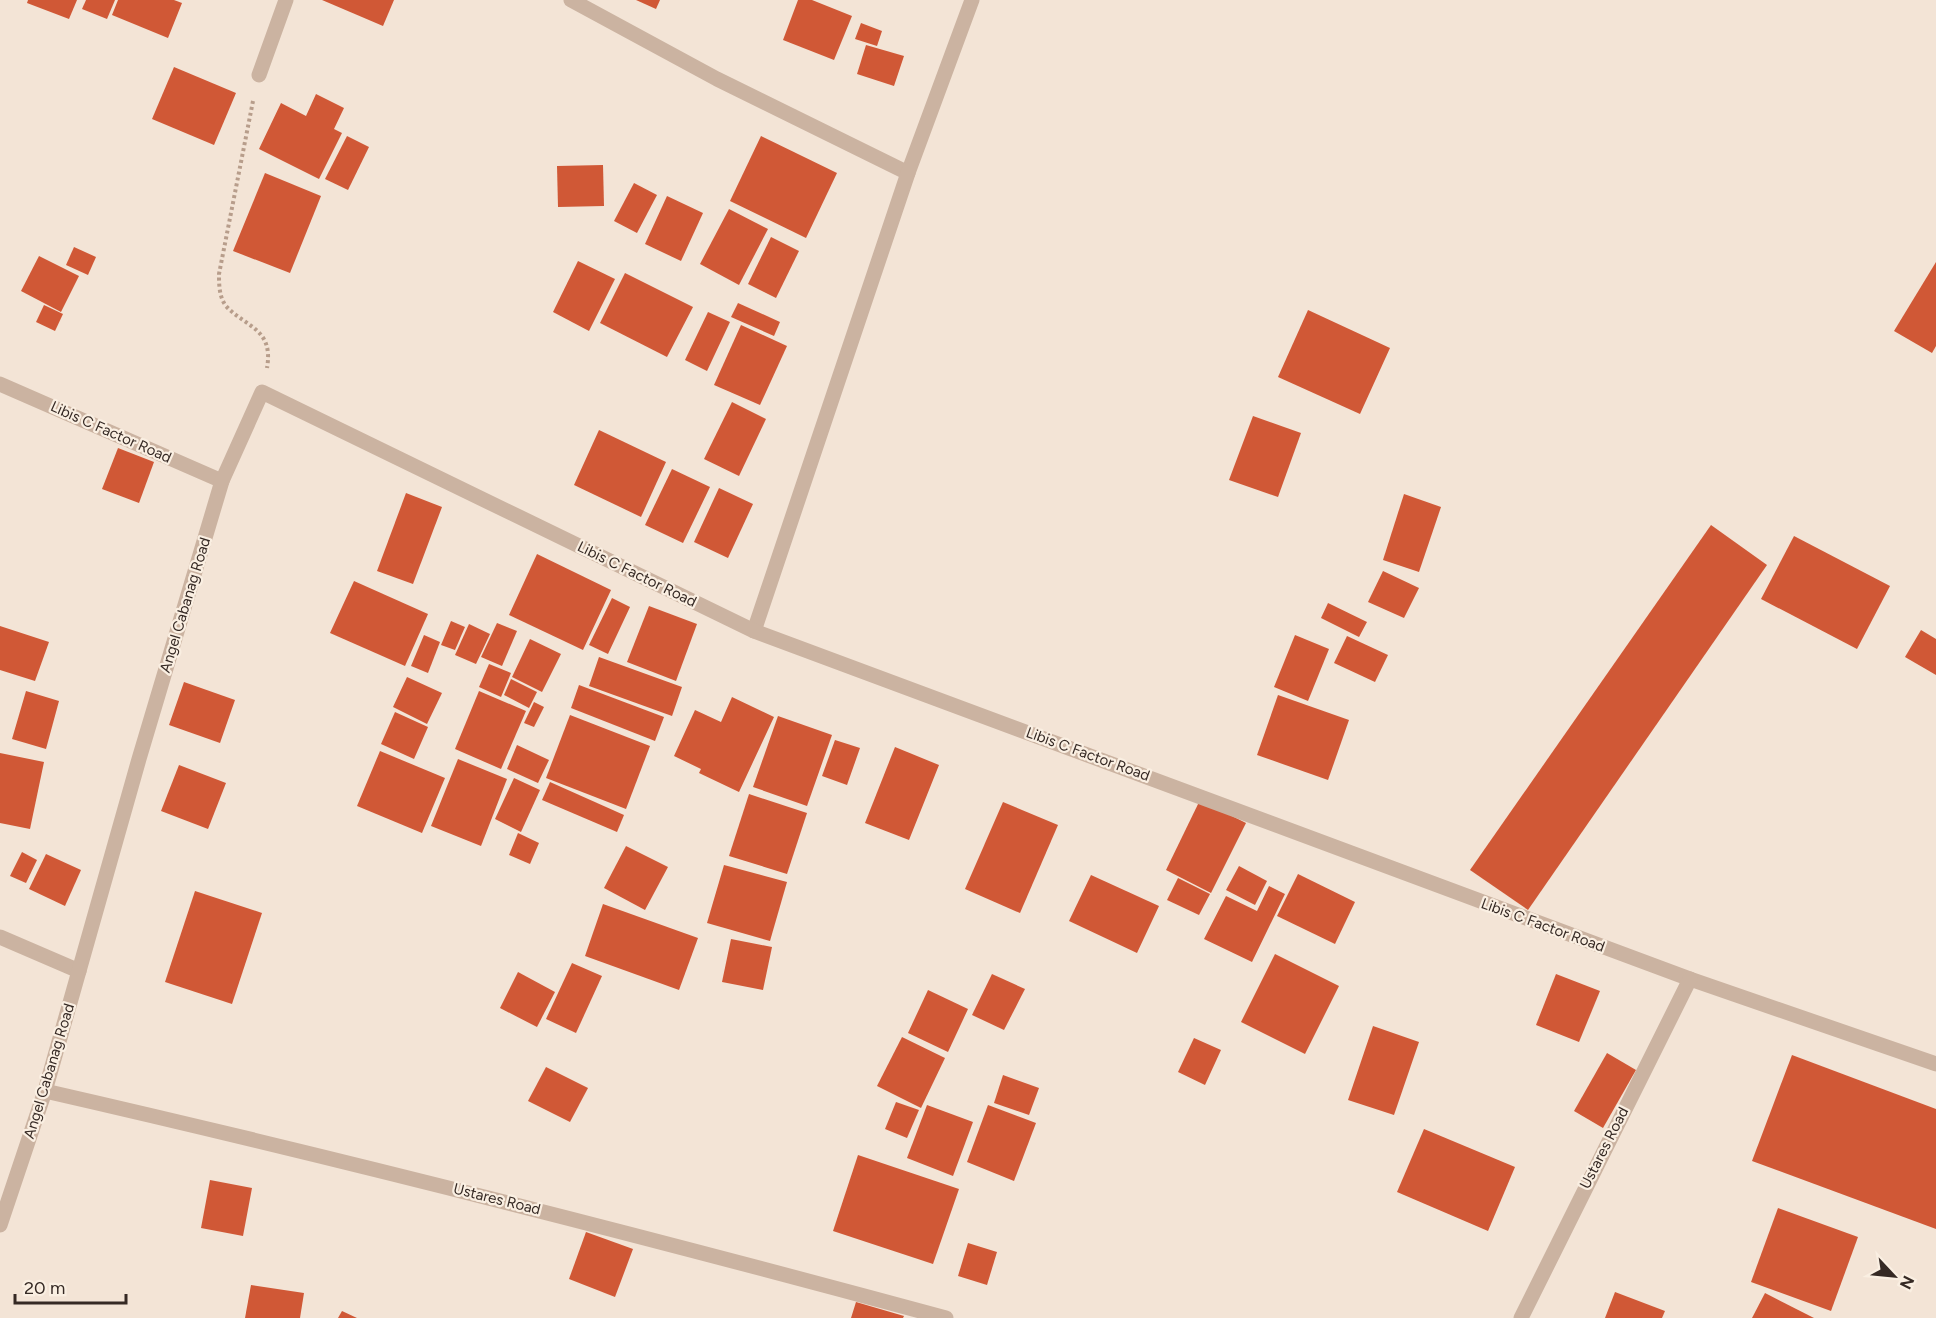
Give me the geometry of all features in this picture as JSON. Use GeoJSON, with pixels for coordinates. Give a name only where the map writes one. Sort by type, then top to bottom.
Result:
{"type":"FeatureCollection","features":[{"type":"Feature","properties":{"kind":"street"},"geometry":{"type":"LineString","coordinates":[[259,75],[286,0]]}},
{"type":"Feature","properties":{"kind":"street"},"geometry":{"type":"LineString","coordinates":[[570,0],[717,79],[908,173]]}},
{"type":"Feature","properties":{"kind":"street"},"geometry":{"type":"LineString","coordinates":[[754,631],[908,173],[972,0]]}},
{"type":"Feature","properties":{"kind":"street","name":"Libis C Factor Road"},"geometry":{"type":"LineString","coordinates":[[0,384],[222,481]]}},
{"type":"Feature","properties":{"kind":"street","name":"Angel Cabanag Road"},"geometry":{"type":"LineString","coordinates":[[0,1225],[45,1091],[222,481],[262,392]]}},
{"type":"Feature","properties":{"kind":"street","name":"Libis C Factor Road"},"geometry":{"type":"LineString","coordinates":[[262,392],[754,631],[1689,979],[1936,1064]]}},
{"type":"Feature","properties":{"kind":"street"},"geometry":{"type":"LineString","coordinates":[[0,937],[79,971]]}},
{"type":"Feature","properties":{"kind":"street","name":"Ustares Road"},"geometry":{"type":"LineString","coordinates":[[1521,1318],[1689,979]]}},
{"type":"Feature","properties":{"kind":"street","name":"Ustares Road"},"geometry":{"type":"LineString","coordinates":[[45,1091],[269,1142],[646,1237],[946,1318]]}},
{"type":"Feature","properties":{"kind":"path"},"geometry":{"type":"LineString","coordinates":[[259,75],[219,274],[219,287],[226,306],[252,324],[266,346],[268,362],[262,392]]}},
{"type":"Feature","properties":{"kind":"building"},"geometry":{"type":"Polygon","coordinates":[[[28,0],[77,0],[69,19],[27,3],[28,0]]]}},
{"type":"Feature","properties":{"kind":"building"},"geometry":{"type":"Polygon","coordinates":[[[86,0],[115,0],[107,19],[82,9],[86,0]]]}},
{"type":"Feature","properties":{"kind":"building"},"geometry":{"type":"Polygon","coordinates":[[[118,0],[174,0],[182,3],[168,38],[112,15],[118,0]]]}},
{"type":"Feature","properties":{"kind":"building"},"geometry":{"type":"Polygon","coordinates":[[[322,0],[394,0],[383,26],[322,0]]]}},
{"type":"Feature","properties":{"kind":"building"},"geometry":{"type":"Polygon","coordinates":[[[636,0],[660,0],[656,9],[636,0]]]}},
{"type":"Feature","properties":{"kind":"building"},"geometry":{"type":"Polygon","coordinates":[[[798,0],[812,0],[852,16],[834,60],[783,40],[798,0]]]}},
{"type":"Feature","properties":{"kind":"building"},"geometry":{"type":"Polygon","coordinates":[[[861,23],[882,31],[877,46],[855,39],[861,23]]]}},
{"type":"Feature","properties":{"kind":"building"},"geometry":{"type":"Polygon","coordinates":[[[866,45],[904,56],[894,86],[857,74],[866,45]]]}},
{"type":"Feature","properties":{"kind":"building"},"geometry":{"type":"Polygon","coordinates":[[[174,67],[236,93],[214,145],[152,119],[174,67]]]}},
{"type":"Feature","properties":{"kind":"building"},"geometry":{"type":"Polygon","coordinates":[[[316,94],[344,108],[334,129],[342,133],[319,179],[259,149],[281,103],[306,116],[316,94]]]}},
{"type":"Feature","properties":{"kind":"building"},"geometry":{"type":"Polygon","coordinates":[[[347,136],[369,147],[348,190],[325,179],[347,136]]]}},
{"type":"Feature","properties":{"kind":"building"},"geometry":{"type":"Polygon","coordinates":[[[761,136],[837,173],[806,238],[730,201],[761,136]]]}},
{"type":"Feature","properties":{"kind":"building"},"geometry":{"type":"Polygon","coordinates":[[[603,165],[604,206],[558,207],[557,166],[603,165]]]}},
{"type":"Feature","properties":{"kind":"building"},"geometry":{"type":"Polygon","coordinates":[[[265,173],[321,196],[290,273],[233,251],[265,173]]]}},
{"type":"Feature","properties":{"kind":"building"},"geometry":{"type":"Polygon","coordinates":[[[634,183],[657,195],[637,233],[614,221],[634,183]]]}},
{"type":"Feature","properties":{"kind":"building"},"geometry":{"type":"Polygon","coordinates":[[[667,196],[703,213],[681,261],[645,244],[667,196]]]}},
{"type":"Feature","properties":{"kind":"building"},"geometry":{"type":"Polygon","coordinates":[[[729,209],[768,229],[739,285],[700,264],[729,209]]]}},
{"type":"Feature","properties":{"kind":"building"},"geometry":{"type":"Polygon","coordinates":[[[771,237],[799,251],[776,298],[748,284],[771,237]]]}},
{"type":"Feature","properties":{"kind":"building"},"geometry":{"type":"Polygon","coordinates":[[[74,247],[96,257],[88,275],[66,265],[74,247]]]}},
{"type":"Feature","properties":{"kind":"building"},"geometry":{"type":"Polygon","coordinates":[[[39,256],[79,276],[61,312],[21,291],[39,256]]]}},
{"type":"Feature","properties":{"kind":"building"},"geometry":{"type":"Polygon","coordinates":[[[578,261],[615,279],[589,331],[553,312],[578,261]]]}},
{"type":"Feature","properties":{"kind":"building"},"geometry":{"type":"Polygon","coordinates":[[[1936,262],[1936,346],[1932,353],[1894,331],[1936,262]]]}},
{"type":"Feature","properties":{"kind":"building"},"geometry":{"type":"Polygon","coordinates":[[[625,273],[693,307],[667,357],[600,323],[625,273]]]}},
{"type":"Feature","properties":{"kind":"building"},"geometry":{"type":"Polygon","coordinates":[[[738,303],[780,322],[774,336],[731,317],[738,303]]]}},
{"type":"Feature","properties":{"kind":"building"},"geometry":{"type":"Polygon","coordinates":[[[44,305],[63,314],[55,331],[36,322],[44,305]]]}},
{"type":"Feature","properties":{"kind":"building"},"geometry":{"type":"Polygon","coordinates":[[[1308,310],[1390,348],[1360,414],[1278,377],[1308,310]]]}},
{"type":"Feature","properties":{"kind":"building"},"geometry":{"type":"Polygon","coordinates":[[[708,312],[730,322],[707,371],[685,360],[708,312]]]}},
{"type":"Feature","properties":{"kind":"building"},"geometry":{"type":"Polygon","coordinates":[[[741,325],[787,346],[760,405],[714,385],[741,325]]]}},
{"type":"Feature","properties":{"kind":"building"},"geometry":{"type":"Polygon","coordinates":[[[732,402],[766,419],[739,476],[704,459],[732,402]]]}},
{"type":"Feature","properties":{"kind":"building"},"geometry":{"type":"Polygon","coordinates":[[[1253,416],[1301,433],[1278,497],[1229,480],[1253,416]]]}},
{"type":"Feature","properties":{"kind":"building"},"geometry":{"type":"Polygon","coordinates":[[[599,430],[666,462],[641,517],[574,485],[599,430]]]}},
{"type":"Feature","properties":{"kind":"building"},"geometry":{"type":"Polygon","coordinates":[[[118,448],[154,462],[139,503],[102,489],[118,448]]]}},
{"type":"Feature","properties":{"kind":"building"},"geometry":{"type":"Polygon","coordinates":[[[672,469],[710,487],[683,543],[645,525],[672,469]]]}},
{"type":"Feature","properties":{"kind":"building"},"geometry":{"type":"Polygon","coordinates":[[[719,488],[753,504],[728,558],[694,542],[719,488]]]}},
{"type":"Feature","properties":{"kind":"building"},"geometry":{"type":"Polygon","coordinates":[[[406,493],[442,507],[413,584],[377,571],[406,493]]]}},
{"type":"Feature","properties":{"kind":"building"},"geometry":{"type":"Polygon","coordinates":[[[1404,494],[1441,507],[1419,572],[1383,560],[1404,494]]]}},
{"type":"Feature","properties":{"kind":"building"},"geometry":{"type":"Polygon","coordinates":[[[1711,525],[1767,565],[1528,910],[1470,870],[1711,525]]]}},
{"type":"Feature","properties":{"kind":"building"},"geometry":{"type":"Polygon","coordinates":[[[1794,536],[1890,586],[1857,649],[1761,599],[1794,536]]]}},
{"type":"Feature","properties":{"kind":"building"},"geometry":{"type":"Polygon","coordinates":[[[537,554],[611,590],[583,650],[509,615],[537,554]]]}},
{"type":"Feature","properties":{"kind":"building"},"geometry":{"type":"Polygon","coordinates":[[[1383,571],[1419,588],[1404,618],[1368,602],[1383,571]]]}},
{"type":"Feature","properties":{"kind":"building"},"geometry":{"type":"Polygon","coordinates":[[[354,581],[428,614],[405,666],[330,633],[354,581]]]}},
{"type":"Feature","properties":{"kind":"building"},"geometry":{"type":"Polygon","coordinates":[[[612,598],[630,607],[608,654],[589,645],[612,598]]]}},
{"type":"Feature","properties":{"kind":"building"},"geometry":{"type":"Polygon","coordinates":[[[1328,603],[1367,622],[1359,637],[1321,618],[1328,603]]]}},
{"type":"Feature","properties":{"kind":"building"},"geometry":{"type":"Polygon","coordinates":[[[649,606],[697,624],[676,681],[627,662],[649,606]]]}},
{"type":"Feature","properties":{"kind":"building"},"geometry":{"type":"Polygon","coordinates":[[[451,621],[465,627],[455,650],[441,645],[451,621]]]}},
{"type":"Feature","properties":{"kind":"building"},"geometry":{"type":"Polygon","coordinates":[[[497,623],[517,631],[502,666],[481,657],[497,623]]]}},
{"type":"Feature","properties":{"kind":"building"},"geometry":{"type":"Polygon","coordinates":[[[469,624],[490,634],[476,664],[455,655],[469,624]]]}},
{"type":"Feature","properties":{"kind":"building"},"geometry":{"type":"Polygon","coordinates":[[[0,626],[49,642],[35,681],[0,670],[0,626]]]}},
{"type":"Feature","properties":{"kind":"building"},"geometry":{"type":"Polygon","coordinates":[[[1921,630],[1936,639],[1936,675],[1905,657],[1921,630]]]}},
{"type":"Feature","properties":{"kind":"building"},"geometry":{"type":"Polygon","coordinates":[[[424,635],[440,642],[428,673],[411,666],[424,635]]]}},
{"type":"Feature","properties":{"kind":"building"},"geometry":{"type":"Polygon","coordinates":[[[1295,635],[1329,649],[1308,701],[1274,687],[1295,635]]]}},
{"type":"Feature","properties":{"kind":"building"},"geometry":{"type":"Polygon","coordinates":[[[1347,636],[1388,655],[1375,682],[1334,663],[1347,636]]]}},
{"type":"Feature","properties":{"kind":"building"},"geometry":{"type":"Polygon","coordinates":[[[530,639],[561,654],[542,692],[512,677],[530,639]]]}},
{"type":"Feature","properties":{"kind":"building"},"geometry":{"type":"Polygon","coordinates":[[[599,657],[682,687],[672,716],[589,686],[599,657]]]}},
{"type":"Feature","properties":{"kind":"building"},"geometry":{"type":"Polygon","coordinates":[[[489,664],[511,673],[501,697],[479,687],[489,664]]]}},
{"type":"Feature","properties":{"kind":"building"},"geometry":{"type":"Polygon","coordinates":[[[407,677],[442,693],[427,724],[393,707],[407,677]]]}},
{"type":"Feature","properties":{"kind":"building"},"geometry":{"type":"Polygon","coordinates":[[[511,679],[537,692],[529,708],[504,695],[511,679]]]}},
{"type":"Feature","properties":{"kind":"building"},"geometry":{"type":"Polygon","coordinates":[[[184,682],[235,700],[220,743],[169,725],[184,682]]]}},
{"type":"Feature","properties":{"kind":"building"},"geometry":{"type":"Polygon","coordinates":[[[579,685],[664,717],[655,741],[571,708],[579,685]]]}},
{"type":"Feature","properties":{"kind":"building"},"geometry":{"type":"Polygon","coordinates":[[[26,691],[59,701],[46,749],[12,739],[26,691]]]}},
{"type":"Feature","properties":{"kind":"building"},"geometry":{"type":"Polygon","coordinates":[[[479,691],[526,711],[501,769],[455,749],[479,691]]]}},
{"type":"Feature","properties":{"kind":"building"},"geometry":{"type":"Polygon","coordinates":[[[1278,695],[1349,720],[1328,780],[1257,755],[1278,695]]]}},
{"type":"Feature","properties":{"kind":"building"},"geometry":{"type":"Polygon","coordinates":[[[732,697],[774,717],[739,792],[699,773],[701,769],[674,756],[695,710],[721,722],[732,697]]]}},
{"type":"Feature","properties":{"kind":"building"},"geometry":{"type":"Polygon","coordinates":[[[534,702],[544,707],[534,727],[524,723],[534,702]]]}},
{"type":"Feature","properties":{"kind":"building"},"geometry":{"type":"Polygon","coordinates":[[[395,712],[428,727],[414,759],[381,744],[395,712]]]}},
{"type":"Feature","properties":{"kind":"building"},"geometry":{"type":"Polygon","coordinates":[[[570,715],[650,746],[626,809],[546,778],[570,715]]]}},
{"type":"Feature","properties":{"kind":"building"},"geometry":{"type":"Polygon","coordinates":[[[778,716],[832,735],[807,806],[753,787],[778,716]]]}},
{"type":"Feature","properties":{"kind":"building"},"geometry":{"type":"Polygon","coordinates":[[[835,740],[860,748],[847,785],[822,776],[835,740]]]}},
{"type":"Feature","properties":{"kind":"building"},"geometry":{"type":"Polygon","coordinates":[[[517,745],[549,760],[538,783],[507,769],[517,745]]]}},
{"type":"Feature","properties":{"kind":"building"},"geometry":{"type":"Polygon","coordinates":[[[895,747],[939,765],[909,840],[865,823],[895,747]]]}},
{"type":"Feature","properties":{"kind":"building"},"geometry":{"type":"Polygon","coordinates":[[[380,751],[445,778],[422,833],[357,806],[380,751]]]}},
{"type":"Feature","properties":{"kind":"building"},"geometry":{"type":"Polygon","coordinates":[[[0,753],[44,762],[30,829],[0,823],[0,753]]]}},
{"type":"Feature","properties":{"kind":"building"},"geometry":{"type":"Polygon","coordinates":[[[458,759],[507,779],[481,846],[431,826],[458,759]]]}},
{"type":"Feature","properties":{"kind":"building"},"geometry":{"type":"Polygon","coordinates":[[[179,765],[226,783],[208,829],[161,811],[179,765]]]}},
{"type":"Feature","properties":{"kind":"building"},"geometry":{"type":"Polygon","coordinates":[[[514,778],[540,790],[521,832],[495,819],[514,778]]]}},
{"type":"Feature","properties":{"kind":"building"},"geometry":{"type":"Polygon","coordinates":[[[550,782],[624,815],[617,832],[542,800],[550,782]]]}},
{"type":"Feature","properties":{"kind":"building"},"geometry":{"type":"Polygon","coordinates":[[[749,794],[807,813],[787,874],[729,856],[749,794]]]}},
{"type":"Feature","properties":{"kind":"building"},"geometry":{"type":"Polygon","coordinates":[[[1200,800],[1246,823],[1211,893],[1166,870],[1200,800]]]}},
{"type":"Feature","properties":{"kind":"building"},"geometry":{"type":"Polygon","coordinates":[[[1003,802],[1058,825],[1020,913],[965,889],[1003,802]]]}},
{"type":"Feature","properties":{"kind":"building"},"geometry":{"type":"Polygon","coordinates":[[[518,833],[539,843],[530,864],[509,855],[518,833]]]}},
{"type":"Feature","properties":{"kind":"building"},"geometry":{"type":"Polygon","coordinates":[[[626,846],[668,867],[645,910],[604,888],[626,846]]]}},
{"type":"Feature","properties":{"kind":"building"},"geometry":{"type":"Polygon","coordinates":[[[22,852],[37,860],[26,883],[10,876],[22,852]]]}},
{"type":"Feature","properties":{"kind":"building"},"geometry":{"type":"Polygon","coordinates":[[[46,854],[81,870],[65,906],[29,889],[46,854]]]}},
{"type":"Feature","properties":{"kind":"building"},"geometry":{"type":"Polygon","coordinates":[[[724,865],[787,882],[770,941],[707,923],[724,865]]]}},
{"type":"Feature","properties":{"kind":"building"},"geometry":{"type":"Polygon","coordinates":[[[1239,866],[1267,881],[1255,905],[1226,890],[1239,866]]]}},
{"type":"Feature","properties":{"kind":"building"},"geometry":{"type":"Polygon","coordinates":[[[1298,874],[1355,902],[1335,944],[1277,916],[1298,874]]]}},
{"type":"Feature","properties":{"kind":"building"},"geometry":{"type":"Polygon","coordinates":[[[1091,875],[1159,906],[1137,953],[1069,921],[1091,875]]]}},
{"type":"Feature","properties":{"kind":"building"},"geometry":{"type":"Polygon","coordinates":[[[1178,878],[1210,894],[1199,915],[1167,900],[1178,878]]]}},
{"type":"Feature","properties":{"kind":"building"},"geometry":{"type":"Polygon","coordinates":[[[1269,886],[1285,894],[1252,962],[1204,939],[1226,896],[1257,911],[1269,886]]]}},
{"type":"Feature","properties":{"kind":"building"},"geometry":{"type":"Polygon","coordinates":[[[195,891],[262,913],[232,1004],[165,982],[195,891]]]}},
{"type":"Feature","properties":{"kind":"building"},"geometry":{"type":"Polygon","coordinates":[[[603,904],[698,938],[679,990],[585,956],[603,904]]]}},
{"type":"Feature","properties":{"kind":"building"},"geometry":{"type":"Polygon","coordinates":[[[731,939],[772,947],[763,990],[722,982],[731,939]]]}},
{"type":"Feature","properties":{"kind":"building"},"geometry":{"type":"Polygon","coordinates":[[[1275,954],[1339,986],[1305,1054],[1241,1022],[1275,954]]]}},
{"type":"Feature","properties":{"kind":"building"},"geometry":{"type":"Polygon","coordinates":[[[572,963],[602,976],[576,1033],[546,1019],[572,963]]]}},
{"type":"Feature","properties":{"kind":"building"},"geometry":{"type":"Polygon","coordinates":[[[518,972],[555,992],[537,1027],[500,1008],[518,972]]]}},
{"type":"Feature","properties":{"kind":"building"},"geometry":{"type":"Polygon","coordinates":[[[992,974],[1025,989],[1004,1030],[972,1015],[992,974]]]}},
{"type":"Feature","properties":{"kind":"building"},"geometry":{"type":"Polygon","coordinates":[[[1556,974],[1600,991],[1579,1042],[1536,1025],[1556,974]]]}},
{"type":"Feature","properties":{"kind":"building"},"geometry":{"type":"Polygon","coordinates":[[[928,990],[968,1009],[948,1052],[908,1033],[928,990]]]}},
{"type":"Feature","properties":{"kind":"building"},"geometry":{"type":"Polygon","coordinates":[[[1373,1026],[1419,1042],[1394,1115],[1348,1100],[1373,1026]]]}},
{"type":"Feature","properties":{"kind":"building"},"geometry":{"type":"Polygon","coordinates":[[[902,1037],[945,1058],[921,1108],[877,1086],[902,1037]]]}},
{"type":"Feature","properties":{"kind":"building"},"geometry":{"type":"Polygon","coordinates":[[[1194,1038],[1221,1050],[1205,1085],[1178,1072],[1194,1038]]]}},
{"type":"Feature","properties":{"kind":"building"},"geometry":{"type":"Polygon","coordinates":[[[1607,1053],[1636,1070],[1603,1128],[1574,1111],[1607,1053]]]}},
{"type":"Feature","properties":{"kind":"building"},"geometry":{"type":"Polygon","coordinates":[[[1792,1055],[1936,1109],[1936,1229],[1752,1161],[1792,1055]]]}},
{"type":"Feature","properties":{"kind":"building"},"geometry":{"type":"Polygon","coordinates":[[[546,1067],[588,1088],[570,1122],[528,1101],[546,1067]]]}},
{"type":"Feature","properties":{"kind":"building"},"geometry":{"type":"Polygon","coordinates":[[[1003,1075],[1039,1088],[1029,1115],[994,1103],[1003,1075]]]}},
{"type":"Feature","properties":{"kind":"building"},"geometry":{"type":"Polygon","coordinates":[[[896,1102],[919,1110],[907,1138],[885,1129],[896,1102]]]}},
{"type":"Feature","properties":{"kind":"building"},"geometry":{"type":"Polygon","coordinates":[[[927,1105],[973,1122],[953,1176],[907,1158],[927,1105]]]}},
{"type":"Feature","properties":{"kind":"building"},"geometry":{"type":"Polygon","coordinates":[[[988,1105],[1036,1123],[1014,1181],[967,1162],[988,1105]]]}},
{"type":"Feature","properties":{"kind":"building"},"geometry":{"type":"Polygon","coordinates":[[[1424,1129],[1515,1167],[1488,1231],[1397,1192],[1424,1129]]]}},
{"type":"Feature","properties":{"kind":"building"},"geometry":{"type":"Polygon","coordinates":[[[858,1155],[959,1189],[933,1264],[833,1231],[858,1155]]]}},
{"type":"Feature","properties":{"kind":"building"},"geometry":{"type":"Polygon","coordinates":[[[210,1180],[252,1188],[243,1236],[201,1228],[210,1180]]]}},
{"type":"Feature","properties":{"kind":"building"},"geometry":{"type":"Polygon","coordinates":[[[1778,1208],[1858,1237],[1831,1311],[1751,1282],[1778,1208]]]}},
{"type":"Feature","properties":{"kind":"building"},"geometry":{"type":"Polygon","coordinates":[[[586,1232],[633,1249],[615,1297],[569,1279],[586,1232]]]}},
{"type":"Feature","properties":{"kind":"building"},"geometry":{"type":"Polygon","coordinates":[[[968,1243],[997,1252],[987,1285],[958,1276],[968,1243]]]}},
{"type":"Feature","properties":{"kind":"building"},"geometry":{"type":"Polygon","coordinates":[[[251,1285],[304,1293],[300,1318],[245,1318],[251,1285]]]}},
{"type":"Feature","properties":{"kind":"building"},"geometry":{"type":"Polygon","coordinates":[[[1615,1292],[1665,1311],[1662,1318],[1605,1318],[1615,1292]]]}},
{"type":"Feature","properties":{"kind":"building"},"geometry":{"type":"Polygon","coordinates":[[[1765,1293],[1814,1318],[1752,1318],[1765,1293]]]}},
{"type":"Feature","properties":{"kind":"building"},"geometry":{"type":"Polygon","coordinates":[[[856,1302],[904,1316],[903,1318],[851,1318],[856,1302]]]}},
{"type":"Feature","properties":{"kind":"building"},"geometry":{"type":"Polygon","coordinates":[[[342,1311],[357,1318],[338,1318],[342,1311]]]}}]}
